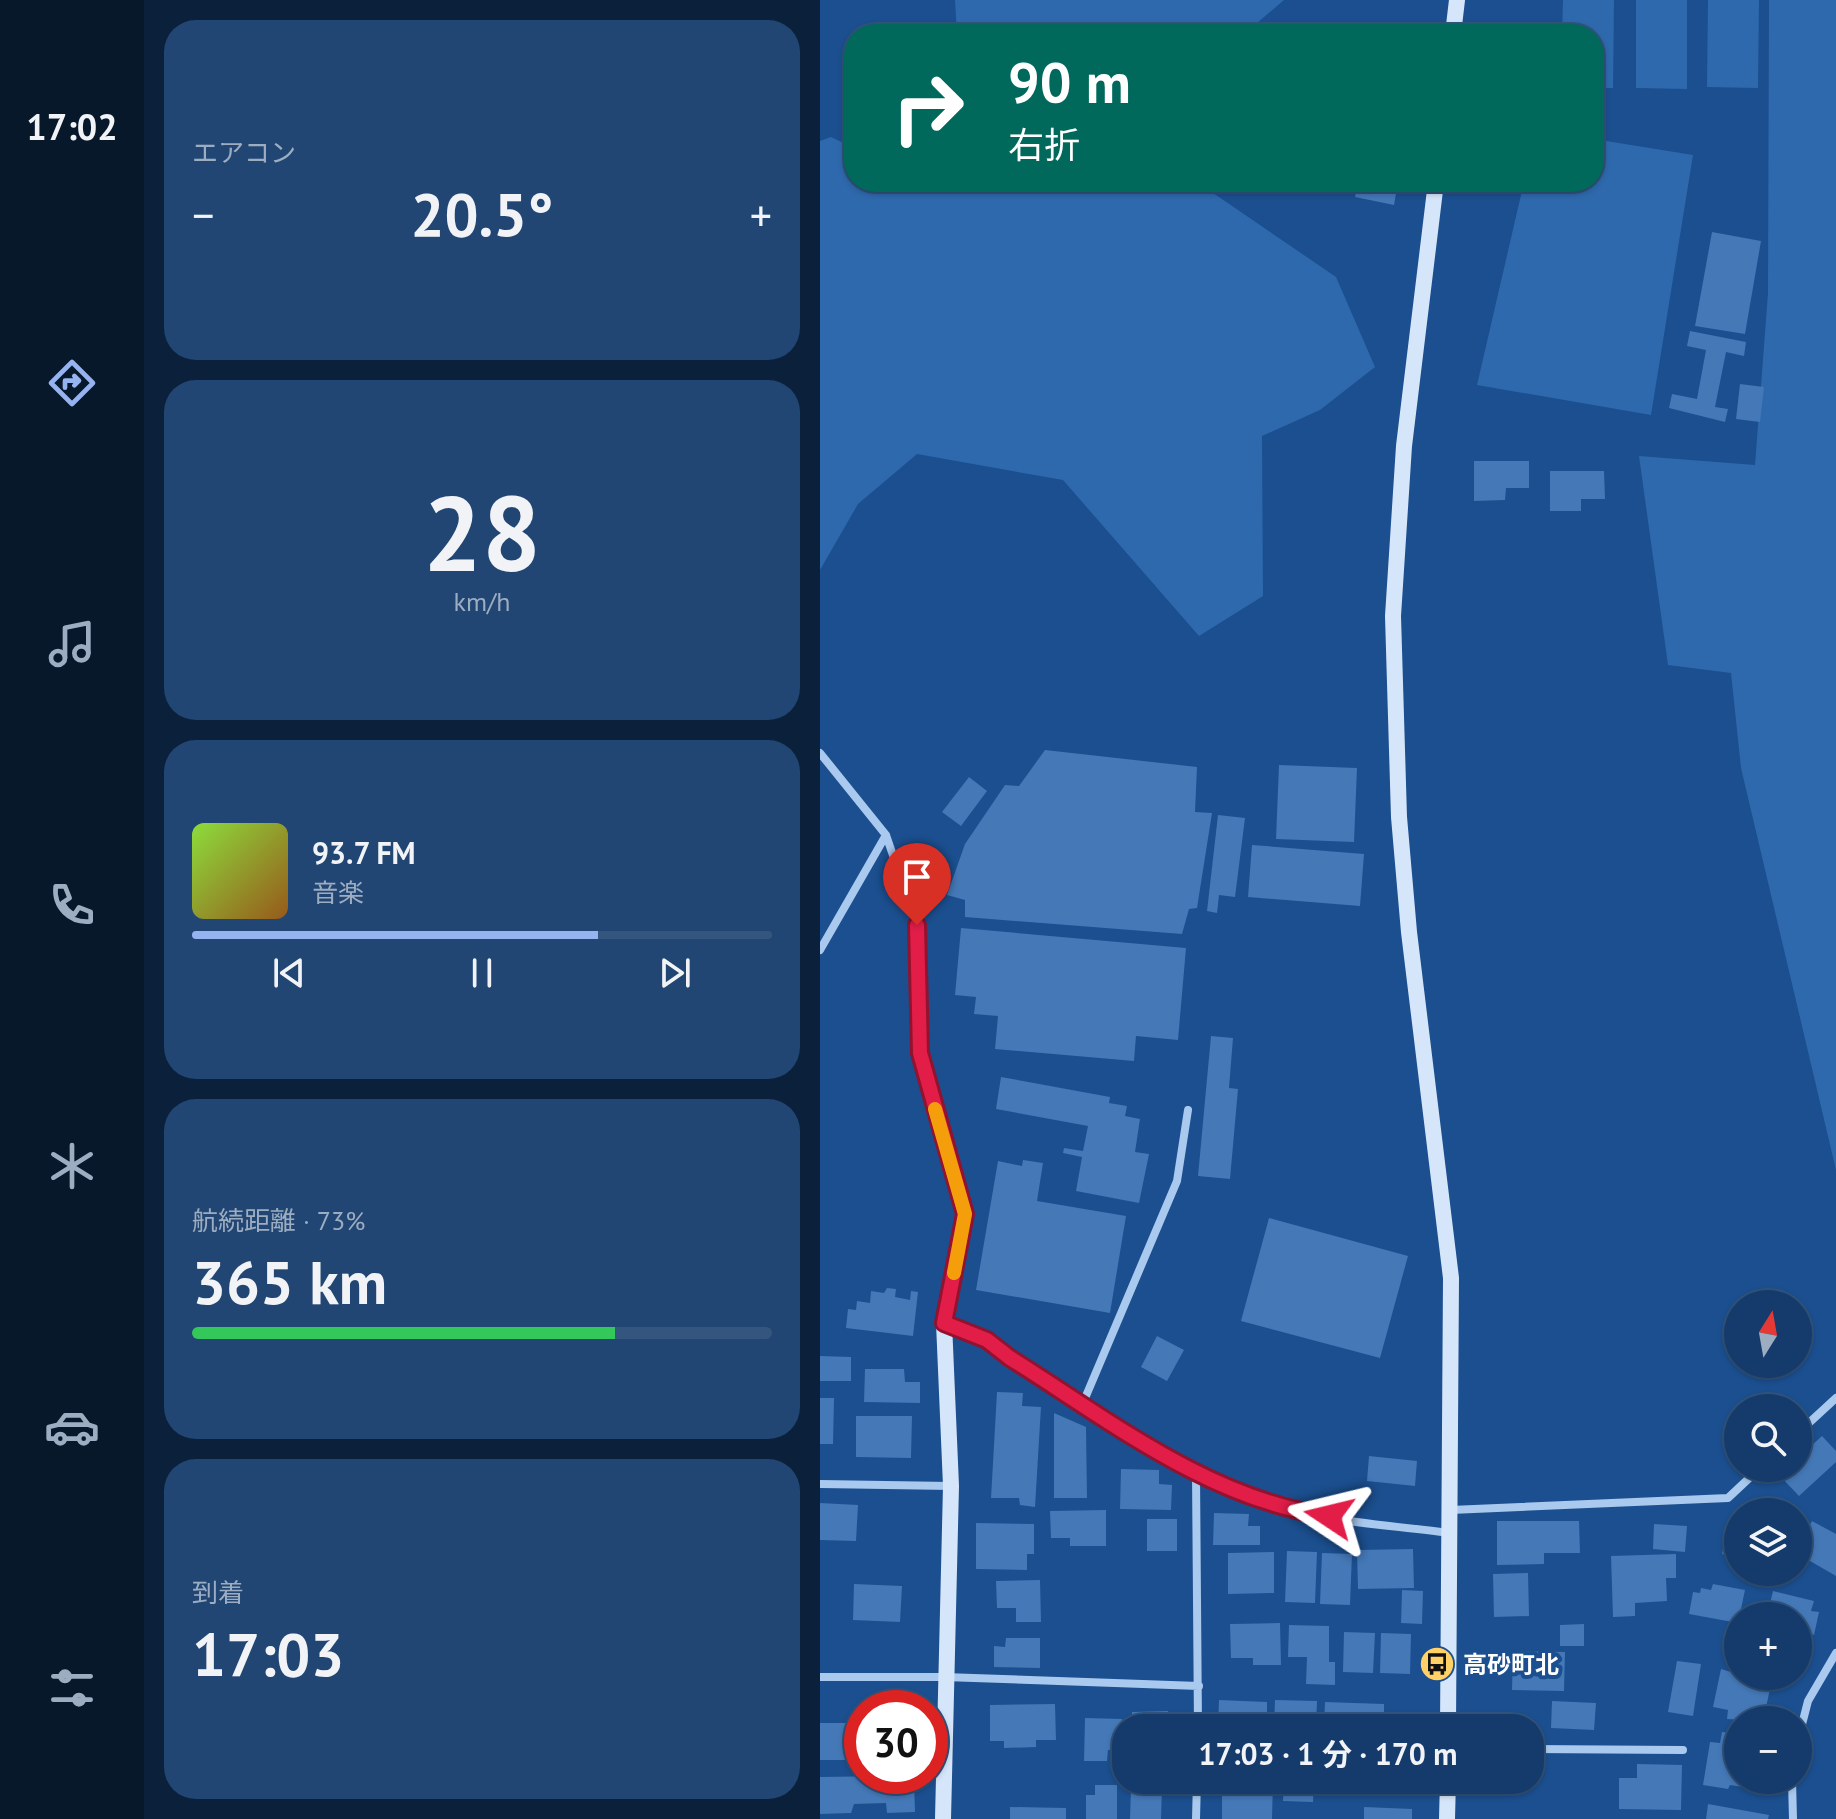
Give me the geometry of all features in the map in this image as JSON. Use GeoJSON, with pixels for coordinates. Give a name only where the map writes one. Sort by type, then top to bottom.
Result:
{"type":"FeatureCollection","features":[{"type":"Feature","properties":{"kind":"street"},"geometry":{"type":"LineString","coordinates":[[1454,24],[1457,0]]}},
{"type":"Feature","properties":{"kind":"street"},"geometry":{"type":"LineString","coordinates":[[1435,192],[1404,446],[1393,616],[1399,817],[1406,903],[1451,1278],[1452,1533],[1448,1714]]}},
{"type":"Feature","properties":{"kind":"street"},"geometry":{"type":"LineString","coordinates":[[820,753],[886,835],[919,931],[920,1053],[965,1214],[944,1323],[951,1486],[944,1677],[943,1819]]}},
{"type":"Feature","properties":{"kind":"street"},"geometry":{"type":"LineString","coordinates":[[820,950],[886,835]]}},
{"type":"Feature","properties":{"kind":"street"},"geometry":{"type":"LineString","coordinates":[[1083,1403],[1177,1181],[1188,1110]]}},
{"type":"Feature","properties":{"kind":"street"},"geometry":{"type":"LineString","coordinates":[[944,1323],[987,1340],[1196,1473],[1252,1499],[1298,1512],[1452,1533]]}},
{"type":"Feature","properties":{"kind":"street"},"geometry":{"type":"LineString","coordinates":[[1812,1420],[1836,1398]]}},
{"type":"Feature","properties":{"kind":"street"},"geometry":{"type":"LineString","coordinates":[[1196,1473],[1198,1714]]}},
{"type":"Feature","properties":{"kind":"street"},"geometry":{"type":"LineString","coordinates":[[1451,1510],[1728,1498],[1745,1482]]}},
{"type":"Feature","properties":{"kind":"street"},"geometry":{"type":"LineString","coordinates":[[820,1484],[951,1486]]}},
{"type":"Feature","properties":{"kind":"street"},"geometry":{"type":"LineString","coordinates":[[1807,1706],[1836,1653]]}},
{"type":"Feature","properties":{"kind":"street"},"geometry":{"type":"LineString","coordinates":[[820,1677],[944,1677],[1199,1686]]}},
{"type":"Feature","properties":{"kind":"street"},"geometry":{"type":"LineString","coordinates":[[1544,1749],[1683,1750]]}},
{"type":"Feature","properties":{"kind":"street"},"geometry":{"type":"LineString","coordinates":[[1196,1819],[1197,1794]]}},
{"type":"Feature","properties":{"kind":"street"},"geometry":{"type":"LineString","coordinates":[[1447,1819],[1448,1794]]}},
{"type":"Feature","properties":{"kind":"street"},"geometry":{"type":"LineString","coordinates":[[1792,1794],[1793,1819]]}},
{"type":"Feature","properties":{"kind":"shaded area"},"geometry":{"type":"Polygon","coordinates":[[[955,0],[1284,0],[1256,24],[956,24],[955,0]]]}},
{"type":"Feature","properties":{"kind":"shaded area"},"geometry":{"type":"Polygon","coordinates":[[[1563,0],[1614,0],[1613,88],[1604,88],[1604,24],[1562,24],[1563,0]]]}},
{"type":"Feature","properties":{"kind":"shaded area"},"geometry":{"type":"Polygon","coordinates":[[[1636,0],[1687,0],[1687,89],[1636,88],[1636,0]]]}},
{"type":"Feature","properties":{"kind":"shaded area"},"geometry":{"type":"Polygon","coordinates":[[[1708,0],[1759,0],[1758,88],[1707,87],[1708,0]]]}},
{"type":"Feature","properties":{"kind":"shaded area"},"geometry":{"type":"Polygon","coordinates":[[[1769,0],[1836,0],[1836,1170],[1741,768],[1731,673],[1668,665],[1639,456],[1755,465],[1768,293],[1769,0]]]}},
{"type":"Feature","properties":{"kind":"shaded area"},"geometry":{"type":"Polygon","coordinates":[[[831,137],[844,143],[844,192],[1212,192],[1336,277],[1375,367],[1320,410],[1262,436],[1263,596],[1199,636],[1063,480],[917,454],[858,504],[820,570],[820,141],[831,137]]]}},
{"type":"Feature","properties":{"kind":"shaded area"},"geometry":{"type":"Polygon","coordinates":[[[1604,141],[1693,155],[1651,415],[1477,385],[1522,192],[1604,192],[1604,141]]]}},
{"type":"Feature","properties":{"kind":"building"},"geometry":{"type":"Polygon","coordinates":[[[1356,192],[1396,192],[1394,205],[1355,197],[1356,192]]]}},
{"type":"Feature","properties":{"kind":"building"},"geometry":{"type":"Polygon","coordinates":[[[1712,232],[1761,241],[1745,334],[1695,326],[1712,232]]]}},
{"type":"Feature","properties":{"kind":"building"},"geometry":{"type":"Polygon","coordinates":[[[1690,331],[1746,342],[1744,356],[1726,352],[1715,407],[1728,409],[1725,422],[1669,408],[1672,394],[1697,399],[1706,350],[1687,346],[1690,331]]]}},
{"type":"Feature","properties":{"kind":"building"},"geometry":{"type":"Polygon","coordinates":[[[1740,384],[1764,387],[1760,422],[1736,419],[1740,384]]]}},
{"type":"Feature","properties":{"kind":"building"},"geometry":{"type":"Polygon","coordinates":[[[1474,461],[1529,461],[1529,488],[1506,488],[1505,500],[1474,501],[1474,461]]]}},
{"type":"Feature","properties":{"kind":"building"},"geometry":{"type":"Polygon","coordinates":[[[1550,471],[1604,471],[1605,499],[1581,499],[1581,511],[1550,511],[1550,471]]]}},
{"type":"Feature","properties":{"kind":"building"},"geometry":{"type":"Polygon","coordinates":[[[1045,750],[1197,767],[1195,812],[1212,813],[1197,908],[1189,909],[1182,934],[965,917],[965,900],[947,895],[965,844],[1005,785],[1019,786],[1045,750]]]}},
{"type":"Feature","properties":{"kind":"building"},"geometry":{"type":"Polygon","coordinates":[[[1279,765],[1357,768],[1354,842],[1276,839],[1279,765]]]}},
{"type":"Feature","properties":{"kind":"building"},"geometry":{"type":"Polygon","coordinates":[[[969,777],[987,791],[961,826],[942,812],[969,777]]]}},
{"type":"Feature","properties":{"kind":"building"},"geometry":{"type":"Polygon","coordinates":[[[1218,815],[1245,818],[1235,897],[1219,895],[1217,913],[1207,911],[1218,815]]]}},
{"type":"Feature","properties":{"kind":"building"},"geometry":{"type":"Polygon","coordinates":[[[1252,845],[1364,854],[1360,906],[1248,897],[1252,845]]]}},
{"type":"Feature","properties":{"kind":"building"},"geometry":{"type":"Polygon","coordinates":[[[961,928],[1186,948],[1178,1040],[1136,1036],[1134,1061],[995,1049],[998,1016],[974,1014],[976,997],[955,995],[961,928]]]}},
{"type":"Feature","properties":{"kind":"building"},"geometry":{"type":"Polygon","coordinates":[[[1211,1036],[1233,1038],[1229,1088],[1238,1089],[1230,1179],[1198,1176],[1211,1036]]]}},
{"type":"Feature","properties":{"kind":"building"},"geometry":{"type":"Polygon","coordinates":[[[1001,1077],[1110,1097],[1109,1103],[1127,1106],[1125,1116],[1140,1119],[1135,1152],[1149,1154],[1139,1203],[1076,1191],[1082,1157],[1063,1153],[1064,1148],[1083,1151],[1088,1126],[996,1109],[1001,1077]]]}},
{"type":"Feature","properties":{"kind":"building"},"geometry":{"type":"Polygon","coordinates":[[[1023,1160],[1043,1163],[1037,1201],[1126,1216],[1110,1313],[976,1290],[998,1161],[1022,1166],[1023,1160]]]}},
{"type":"Feature","properties":{"kind":"building"},"geometry":{"type":"Polygon","coordinates":[[[1269,1218],[1408,1256],[1380,1358],[1241,1321],[1269,1218]]]}},
{"type":"Feature","properties":{"kind":"building"},"geometry":{"type":"Polygon","coordinates":[[[887,1288],[896,1289],[895,1297],[910,1300],[911,1291],[918,1292],[913,1336],[846,1328],[848,1309],[856,1310],[857,1301],[870,1303],[871,1291],[884,1293],[887,1288]]]}},
{"type":"Feature","properties":{"kind":"building"},"geometry":{"type":"Polygon","coordinates":[[[1157,1336],[1184,1350],[1167,1381],[1141,1367],[1157,1336]]]}},
{"type":"Feature","properties":{"kind":"building"},"geometry":{"type":"Polygon","coordinates":[[[820,1356],[851,1357],[851,1381],[820,1381],[820,1356]]]}},
{"type":"Feature","properties":{"kind":"building"},"geometry":{"type":"Polygon","coordinates":[[[865,1369],[904,1369],[905,1382],[920,1382],[920,1403],[864,1402],[865,1369]]]}},
{"type":"Feature","properties":{"kind":"building"},"geometry":{"type":"Polygon","coordinates":[[[997,1392],[1023,1393],[1022,1406],[1041,1407],[1035,1507],[1020,1505],[1019,1498],[991,1498],[997,1392]]]}},
{"type":"Feature","properties":{"kind":"building"},"geometry":{"type":"Polygon","coordinates":[[[820,1398],[834,1398],[833,1444],[820,1444],[820,1398]]]}},
{"type":"Feature","properties":{"kind":"building"},"geometry":{"type":"Polygon","coordinates":[[[1054,1413],[1086,1427],[1087,1498],[1054,1498],[1054,1413]]]}},
{"type":"Feature","properties":{"kind":"building"},"geometry":{"type":"Polygon","coordinates":[[[856,1416],[912,1416],[911,1458],[856,1457],[856,1416]]]}},
{"type":"Feature","properties":{"kind":"building"},"geometry":{"type":"Polygon","coordinates":[[[1822,1436],[1836,1451],[1836,1462],[1799,1496],[1786,1482],[1812,1482],[1812,1445],[1822,1436]]]}},
{"type":"Feature","properties":{"kind":"building"},"geometry":{"type":"Polygon","coordinates":[[[1369,1456],[1417,1461],[1415,1486],[1367,1481],[1369,1456]]]}},
{"type":"Feature","properties":{"kind":"building"},"geometry":{"type":"Polygon","coordinates":[[[1121,1469],[1159,1470],[1159,1484],[1172,1485],[1171,1510],[1120,1509],[1121,1469]]]}},
{"type":"Feature","properties":{"kind":"building"},"geometry":{"type":"Polygon","coordinates":[[[820,1503],[858,1505],[856,1541],[820,1540],[820,1503]]]}},
{"type":"Feature","properties":{"kind":"building"},"geometry":{"type":"Polygon","coordinates":[[[1106,1510],[1106,1546],[1070,1546],[1070,1538],[1051,1538],[1050,1511],[1106,1510]]]}},
{"type":"Feature","properties":{"kind":"building"},"geometry":{"type":"Polygon","coordinates":[[[1214,1513],[1249,1514],[1248,1526],[1260,1526],[1260,1545],[1213,1545],[1214,1513]]]}},
{"type":"Feature","properties":{"kind":"building"},"geometry":{"type":"Polygon","coordinates":[[[1147,1519],[1177,1519],[1177,1551],[1147,1551],[1147,1519]]]}},
{"type":"Feature","properties":{"kind":"building"},"geometry":{"type":"Polygon","coordinates":[[[1497,1521],[1579,1521],[1580,1553],[1544,1553],[1544,1564],[1497,1565],[1497,1521]]]}},
{"type":"Feature","properties":{"kind":"building"},"geometry":{"type":"Polygon","coordinates":[[[1812,1521],[1836,1534],[1836,1576],[1812,1562],[1812,1521]]]}},
{"type":"Feature","properties":{"kind":"building"},"geometry":{"type":"Polygon","coordinates":[[[976,1523],[1034,1524],[1034,1554],[1027,1554],[1027,1570],[976,1569],[976,1523]]]}},
{"type":"Feature","properties":{"kind":"building"},"geometry":{"type":"Polygon","coordinates":[[[1654,1524],[1687,1526],[1685,1552],[1653,1549],[1654,1524]]]}},
{"type":"Feature","properties":{"kind":"building"},"geometry":{"type":"Polygon","coordinates":[[[1413,1549],[1414,1588],[1358,1589],[1357,1550],[1413,1549]]]}},
{"type":"Feature","properties":{"kind":"building"},"geometry":{"type":"Polygon","coordinates":[[[1287,1551],[1317,1552],[1315,1603],[1285,1602],[1287,1551]]]}},
{"type":"Feature","properties":{"kind":"building"},"geometry":{"type":"Polygon","coordinates":[[[1274,1552],[1274,1593],[1228,1594],[1228,1553],[1274,1552]]]}},
{"type":"Feature","properties":{"kind":"building"},"geometry":{"type":"Polygon","coordinates":[[[1322,1553],[1352,1554],[1350,1605],[1320,1604],[1322,1553]]]}},
{"type":"Feature","properties":{"kind":"building"},"geometry":{"type":"Polygon","coordinates":[[[1676,1554],[1676,1578],[1666,1578],[1667,1601],[1635,1603],[1635,1616],[1613,1617],[1611,1556],[1676,1554]]]}},
{"type":"Feature","properties":{"kind":"building"},"geometry":{"type":"Polygon","coordinates":[[[1528,1573],[1529,1616],[1494,1617],[1493,1574],[1528,1573]]]}},
{"type":"Feature","properties":{"kind":"building"},"geometry":{"type":"Polygon","coordinates":[[[1040,1580],[1041,1622],[1016,1622],[1016,1608],[997,1608],[996,1581],[1040,1580]]]}},
{"type":"Feature","properties":{"kind":"building"},"geometry":{"type":"Polygon","coordinates":[[[854,1584],[902,1586],[900,1622],[853,1620],[854,1584]]]}},
{"type":"Feature","properties":{"kind":"building"},"geometry":{"type":"Polygon","coordinates":[[[1713,1584],[1745,1590],[1742,1602],[1724,1602],[1724,1620],[1689,1614],[1693,1592],[1700,1593],[1701,1588],[1711,1590],[1713,1584]]]}},
{"type":"Feature","properties":{"kind":"building"},"geometry":{"type":"Polygon","coordinates":[[[1402,1590],[1423,1591],[1422,1624],[1401,1623],[1402,1590]]]}},
{"type":"Feature","properties":{"kind":"building"},"geometry":{"type":"Polygon","coordinates":[[[1773,1591],[1814,1601],[1812,1608],[1812,1602],[1770,1602],[1773,1591]]]}},
{"type":"Feature","properties":{"kind":"building"},"geometry":{"type":"Polygon","coordinates":[[[1812,1611],[1819,1612],[1812,1634],[1812,1611]]]}},
{"type":"Feature","properties":{"kind":"building"},"geometry":{"type":"Polygon","coordinates":[[[1280,1623],[1281,1665],[1253,1665],[1253,1658],[1231,1658],[1230,1624],[1280,1623]]]}},
{"type":"Feature","properties":{"kind":"building"},"geometry":{"type":"Polygon","coordinates":[[[1584,1624],[1584,1646],[1560,1646],[1560,1625],[1584,1624]]]}},
{"type":"Feature","properties":{"kind":"building"},"geometry":{"type":"Polygon","coordinates":[[[1289,1625],[1329,1626],[1329,1662],[1335,1662],[1335,1685],[1306,1684],[1307,1657],[1288,1657],[1289,1625]]]}},
{"type":"Feature","properties":{"kind":"building"},"geometry":{"type":"Polygon","coordinates":[[[1344,1632],[1375,1633],[1373,1673],[1343,1672],[1344,1632]]]}},
{"type":"Feature","properties":{"kind":"building"},"geometry":{"type":"Polygon","coordinates":[[[1381,1633],[1411,1634],[1410,1674],[1380,1673],[1381,1633]]]}},
{"type":"Feature","properties":{"kind":"building"},"geometry":{"type":"Polygon","coordinates":[[[1006,1638],[1040,1638],[1040,1668],[994,1667],[994,1646],[1005,1647],[1006,1638]]]}},
{"type":"Feature","properties":{"kind":"building"},"geometry":{"type":"Polygon","coordinates":[[[1513,1651],[1565,1652],[1564,1691],[1512,1690],[1513,1651]]]}},
{"type":"Feature","properties":{"kind":"building"},"geometry":{"type":"Polygon","coordinates":[[[1677,1661],[1701,1664],[1693,1716],[1668,1712],[1677,1661]]]}},
{"type":"Feature","properties":{"kind":"building"},"geometry":{"type":"Polygon","coordinates":[[[1721,1669],[1724,1670],[1724,1690],[1770,1690],[1766,1706],[1724,1706],[1724,1709],[1713,1707],[1721,1669]]]}},
{"type":"Feature","properties":{"kind":"building"},"geometry":{"type":"Polygon","coordinates":[[[1219,1700],[1267,1702],[1267,1714],[1218,1714],[1219,1700]]]}},
{"type":"Feature","properties":{"kind":"building"},"geometry":{"type":"Polygon","coordinates":[[[1275,1700],[1317,1701],[1317,1714],[1274,1714],[1275,1700]]]}},
{"type":"Feature","properties":{"kind":"building"},"geometry":{"type":"Polygon","coordinates":[[[1552,1701],[1596,1703],[1594,1730],[1551,1728],[1552,1701]]]}},
{"type":"Feature","properties":{"kind":"building"},"geometry":{"type":"Polygon","coordinates":[[[1325,1702],[1384,1704],[1384,1714],[1324,1714],[1325,1702]]]}},
{"type":"Feature","properties":{"kind":"building"},"geometry":{"type":"Polygon","coordinates":[[[1055,1704],[1056,1740],[1036,1740],[1036,1747],[1004,1748],[1004,1741],[990,1741],[990,1705],[1055,1704]]]}},
{"type":"Feature","properties":{"kind":"building"},"geometry":{"type":"Polygon","coordinates":[[[1168,1711],[1168,1714],[1132,1714],[1168,1711]]]}},
{"type":"Feature","properties":{"kind":"building"},"geometry":{"type":"Polygon","coordinates":[[[1085,1718],[1112,1719],[1112,1750],[1108,1750],[1107,1761],[1084,1761],[1085,1718]]]}},
{"type":"Feature","properties":{"kind":"building"},"geometry":{"type":"Polygon","coordinates":[[[820,1723],[844,1723],[844,1760],[820,1760],[820,1723]]]}},
{"type":"Feature","properties":{"kind":"building"},"geometry":{"type":"Polygon","coordinates":[[[1724,1732],[1724,1788],[1703,1785],[1710,1742],[1720,1743],[1724,1732]]]}},
{"type":"Feature","properties":{"kind":"building"},"geometry":{"type":"Polygon","coordinates":[[[1637,1764],[1682,1765],[1681,1810],[1619,1809],[1619,1778],[1637,1778],[1637,1764]]]}},
{"type":"Feature","properties":{"kind":"building"},"geometry":{"type":"Polygon","coordinates":[[[820,1777],[844,1777],[844,1794],[914,1794],[915,1812],[887,1813],[886,1803],[854,1804],[851,1813],[820,1814],[820,1777]]]}},
{"type":"Feature","properties":{"kind":"building"},"geometry":{"type":"Polygon","coordinates":[[[1095,1785],[1112,1785],[1112,1794],[1117,1794],[1117,1819],[1086,1819],[1086,1795],[1095,1795],[1095,1785]]]}},
{"type":"Feature","properties":{"kind":"building"},"geometry":{"type":"Polygon","coordinates":[[[1131,1794],[1162,1794],[1161,1819],[1130,1819],[1131,1794]]]}},
{"type":"Feature","properties":{"kind":"building"},"geometry":{"type":"Polygon","coordinates":[[[1222,1794],[1273,1794],[1272,1819],[1222,1819],[1222,1794]]]}},
{"type":"Feature","properties":{"kind":"building"},"geometry":{"type":"Polygon","coordinates":[[[1283,1794],[1313,1794],[1313,1802],[1283,1801],[1283,1794]]]}},
{"type":"Feature","properties":{"kind":"building"},"geometry":{"type":"Polygon","coordinates":[[[1708,1804],[1769,1815],[1768,1819],[1706,1819],[1708,1804]]]}},
{"type":"Feature","properties":{"kind":"building"},"geometry":{"type":"Polygon","coordinates":[[[1010,1807],[1066,1808],[1066,1819],[1010,1819],[1010,1807]]]}},
{"type":"Feature","properties":{"kind":"building"},"geometry":{"type":"Polygon","coordinates":[[[1364,1807],[1412,1809],[1412,1819],[1364,1819],[1364,1807]]]}},
{"type":"Feature","properties":{"kind":"slow traffic"},"geometry":{"type":"LineString","coordinates":[[935,1109],[965,1214],[954,1273]]}},
{"type":"Feature","properties":{"kind":"place","name":"高砂町北"},"geometry":{"type":"Point","coordinates":[1437,1664]}},
{"type":"Feature","properties":{"kind":"route"},"geometry":{"type":"LineString","coordinates":[[917,925],[916,999],[920,1053],[965,1214],[944,1323],[987,1340],[1010,1358],[1196,1473],[1252,1499],[1298,1512],[1329,1516]]}}]}
